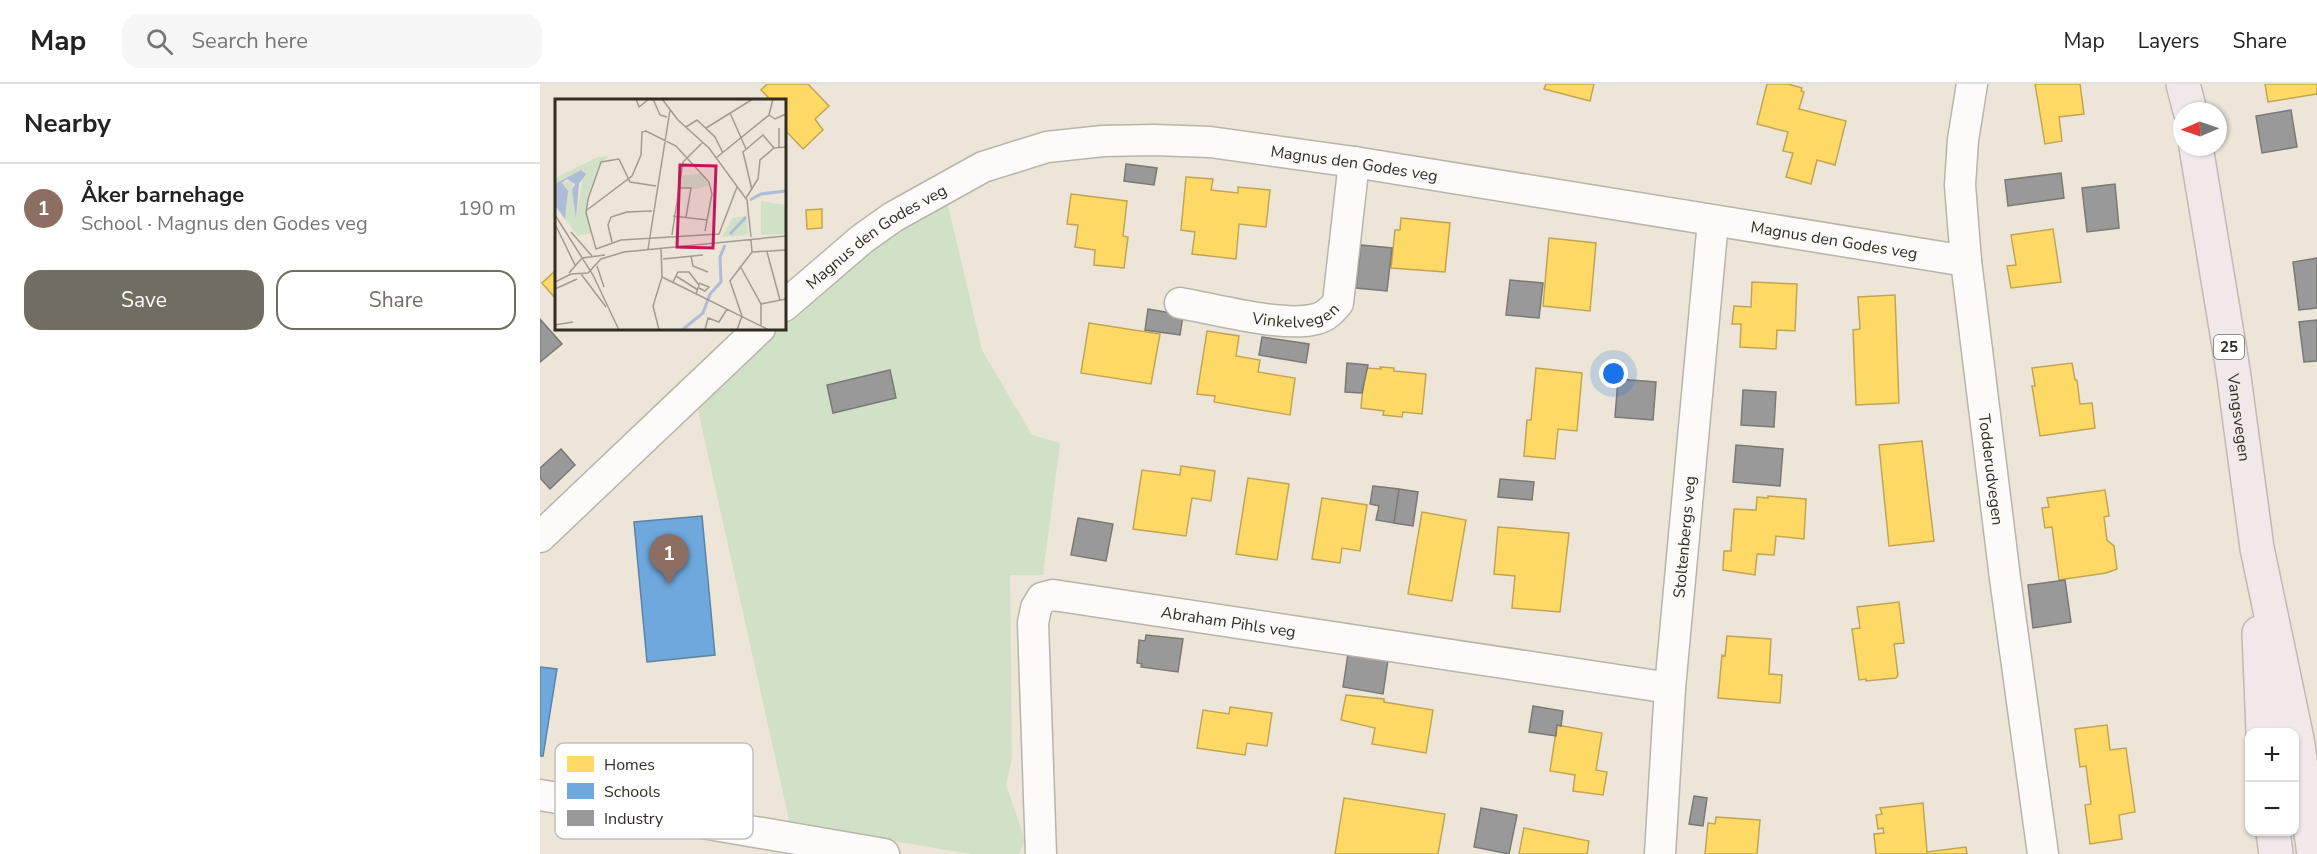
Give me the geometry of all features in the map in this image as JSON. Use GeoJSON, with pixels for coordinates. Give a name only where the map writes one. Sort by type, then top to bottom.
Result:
{"type":"FeatureCollection","features":[{"type":"Feature","properties":{"kind":"highway","name":"Vangsvegen"},"geometry":{"type":"LineString","coordinates":[[2197,156],[2233,370],[2257,548],[2297,739],[2314,854]]}},
{"type":"Feature","properties":{"kind":"highway","name":"Vangsvegen"},"geometry":{"type":"LineString","coordinates":[[2257,548],[2263,728]]}},
{"type":"Feature","properties":{"kind":"highway"},"geometry":{"type":"LineString","coordinates":[[2274,836],[2276,854]]}},
{"type":"Feature","properties":{"kind":"street","name":"Todderudvegen"},"geometry":{"type":"LineString","coordinates":[[1972,84],[1963,140],[1960,185],[1966,261],[2004,578],[2043,854]]}},
{"type":"Feature","properties":{"kind":"street","name":"Magnus den Godes veg"},"geometry":{"type":"LineString","coordinates":[[786,304],[862,239],[893,217],[983,167],[1047,147],[1103,141],[1210,142],[1354,162],[1966,261]]}},
{"type":"Feature","properties":{"kind":"street","name":"Vinkelvegen"},"geometry":{"type":"LineString","coordinates":[[1180,303],[1283,322],[1318,319],[1331,312],[1338,303],[1354,162]]}},
{"type":"Feature","properties":{"kind":"street","name":"Stoltenbergs veg"},"geometry":{"type":"LineString","coordinates":[[1660,854],[1670,688],[1713,221]]}},
{"type":"Feature","properties":{"kind":"street"},"geometry":{"type":"LineString","coordinates":[[540,537],[758,330]]}},
{"type":"Feature","properties":{"kind":"street","name":"Abraham Pihls veg"},"geometry":{"type":"LineString","coordinates":[[1041,854],[1033,623],[1036,608],[1042,598],[1053,595],[1670,688]]}},
{"type":"Feature","properties":{"kind":"street"},"geometry":{"type":"LineString","coordinates":[[540,795],[555,798]]}},
{"type":"Feature","properties":{"kind":"street"},"geometry":{"type":"LineString","coordinates":[[753,832],[884,854]]}},
{"type":"Feature","properties":{"kind":"green space"},"geometry":{"type":"Polygon","coordinates":[[[947,201],[982,350],[1032,435],[1060,443],[1043,575],[1010,575],[1012,758],[1006,785],[1025,840],[1019,854],[971,854],[790,824],[696,401],[777,330],[786,330],[786,322],[875,243],[947,201]]]}},
{"type":"Feature","properties":{"kind":"building: Homes"},"geometry":{"type":"Polygon","coordinates":[[[767,84],[808,84],[829,106],[815,119],[823,130],[803,149],[786,131],[786,99],[765,99],[768,97],[761,90],[767,84]]]}},
{"type":"Feature","properties":{"kind":"building: Homes"},"geometry":{"type":"Polygon","coordinates":[[[1546,84],[1594,84],[1590,101],[1544,89],[1546,84]]]}},
{"type":"Feature","properties":{"kind":"building: Homes"},"geometry":{"type":"Polygon","coordinates":[[[1767,84],[1788,84],[1802,88],[1801,91],[1804,92],[1799,109],[1846,121],[1835,165],[1817,160],[1811,184],[1786,177],[1793,153],[1783,151],[1788,132],[1757,124],[1767,84]]]}},
{"type":"Feature","properties":{"kind":"building: Homes"},"geometry":{"type":"Polygon","coordinates":[[[2035,84],[2080,84],[2084,114],[2059,117],[2062,141],[2045,144],[2035,84]]]}},
{"type":"Feature","properties":{"kind":"building: Homes"},"geometry":{"type":"Polygon","coordinates":[[[2265,84],[2317,84],[2317,94],[2268,102],[2265,84]]]}},
{"type":"Feature","properties":{"kind":"building: Homes"},"geometry":{"type":"Polygon","coordinates":[[[1186,177],[1213,179],[1211,190],[1238,193],[1238,187],[1270,190],[1266,227],[1239,224],[1236,259],[1192,254],[1195,232],[1181,230],[1186,177]]]}},
{"type":"Feature","properties":{"kind":"building: Homes"},"geometry":{"type":"Polygon","coordinates":[[[1071,194],[1127,201],[1123,236],[1128,237],[1124,268],[1094,265],[1095,250],[1075,247],[1078,225],[1067,224],[1071,194]]]}},
{"type":"Feature","properties":{"kind":"building: Homes"},"geometry":{"type":"Polygon","coordinates":[[[822,209],[822,228],[807,229],[806,210],[822,209]]]}},
{"type":"Feature","properties":{"kind":"building: Homes"},"geometry":{"type":"Polygon","coordinates":[[[1401,218],[1450,223],[1445,272],[1391,268],[1395,230],[1400,230],[1401,218]]]}},
{"type":"Feature","properties":{"kind":"building: Homes"},"geometry":{"type":"Polygon","coordinates":[[[2053,229],[2061,282],[2011,288],[2007,266],[2016,265],[2011,235],[2053,229]]]}},
{"type":"Feature","properties":{"kind":"building: Homes"},"geometry":{"type":"Polygon","coordinates":[[[1549,238],[1596,243],[1590,311],[1543,306],[1549,238]]]}},
{"type":"Feature","properties":{"kind":"building: Homes"},"geometry":{"type":"Polygon","coordinates":[[[555,271],[555,298],[542,283],[555,271]]]}},
{"type":"Feature","properties":{"kind":"building: Homes"},"geometry":{"type":"Polygon","coordinates":[[[1752,282],[1797,284],[1795,331],[1777,330],[1776,349],[1740,347],[1741,324],[1732,324],[1734,306],[1751,307],[1752,282]]]}},
{"type":"Feature","properties":{"kind":"building: Homes"},"geometry":{"type":"Polygon","coordinates":[[[1895,295],[1899,403],[1856,405],[1853,330],[1860,329],[1858,297],[1895,295]]]}},
{"type":"Feature","properties":{"kind":"building: Homes"},"geometry":{"type":"Polygon","coordinates":[[[1089,323],[1160,334],[1151,384],[1081,373],[1089,323]]]}},
{"type":"Feature","properties":{"kind":"building: Homes"},"geometry":{"type":"Polygon","coordinates":[[[1207,331],[1239,336],[1236,356],[1260,360],[1258,372],[1295,378],[1290,415],[1214,402],[1215,396],[1197,394],[1207,331]]]}},
{"type":"Feature","properties":{"kind":"building: Homes"},"geometry":{"type":"Polygon","coordinates":[[[2072,363],[2080,404],[2092,403],[2095,428],[2040,436],[2032,386],[2035,386],[2032,368],[2072,363]]]}},
{"type":"Feature","properties":{"kind":"building: Homes"},"geometry":{"type":"Polygon","coordinates":[[[1380,367],[1394,368],[1394,371],[1426,374],[1422,414],[1403,412],[1402,417],[1383,415],[1384,411],[1361,408],[1367,368],[1381,369],[1380,367]]]}},
{"type":"Feature","properties":{"kind":"building: Homes"},"geometry":{"type":"Polygon","coordinates":[[[1536,368],[1582,373],[1577,431],[1558,429],[1555,459],[1524,456],[1527,420],[1531,420],[1536,368]]]}},
{"type":"Feature","properties":{"kind":"building: Homes"},"geometry":{"type":"Polygon","coordinates":[[[1922,441],[1934,541],[1889,546],[1879,445],[1922,441]]]}},
{"type":"Feature","properties":{"kind":"building: Homes"},"geometry":{"type":"Polygon","coordinates":[[[1181,466],[1215,471],[1211,501],[1192,498],[1186,536],[1133,529],[1142,470],[1180,475],[1181,466]]]}},
{"type":"Feature","properties":{"kind":"building: Homes"},"geometry":{"type":"Polygon","coordinates":[[[1248,478],[1289,484],[1277,560],[1236,554],[1248,478]]]}},
{"type":"Feature","properties":{"kind":"building: Homes"},"geometry":{"type":"Polygon","coordinates":[[[2105,490],[2109,516],[2104,517],[2107,540],[2114,546],[2117,569],[2106,573],[2059,580],[2052,527],[2045,528],[2042,508],[2049,507],[2047,498],[2105,490]]]}},
{"type":"Feature","properties":{"kind":"building: Homes"},"geometry":{"type":"Polygon","coordinates":[[[1768,496],[1806,499],[1804,539],[1776,536],[1774,555],[1757,554],[1755,575],[1723,570],[1724,551],[1731,551],[1734,509],[1756,510],[1757,497],[1768,498],[1768,496]]]}},
{"type":"Feature","properties":{"kind":"building: Homes"},"geometry":{"type":"Polygon","coordinates":[[[1322,498],[1367,505],[1360,551],[1342,548],[1340,563],[1312,559],[1322,498]]]}},
{"type":"Feature","properties":{"kind":"building: Homes"},"geometry":{"type":"Polygon","coordinates":[[[1422,512],[1466,520],[1452,601],[1408,594],[1422,512]]]}},
{"type":"Feature","properties":{"kind":"building: Homes"},"geometry":{"type":"Polygon","coordinates":[[[1498,527],[1569,533],[1560,612],[1512,608],[1515,576],[1494,574],[1498,527]]]}},
{"type":"Feature","properties":{"kind":"building: Homes"},"geometry":{"type":"Polygon","coordinates":[[[1899,602],[1904,643],[1894,644],[1898,675],[1896,678],[1859,680],[1852,629],[1860,628],[1857,607],[1899,602]]]}},
{"type":"Feature","properties":{"kind":"building: Homes"},"geometry":{"type":"Polygon","coordinates":[[[1727,636],[1771,639],[1769,674],[1782,675],[1780,703],[1718,698],[1722,655],[1725,656],[1727,636]]]}},
{"type":"Feature","properties":{"kind":"building: Homes"},"geometry":{"type":"Polygon","coordinates":[[[1346,695],[1384,699],[1384,702],[1433,710],[1426,753],[1372,744],[1375,728],[1341,720],[1346,695]]]}},
{"type":"Feature","properties":{"kind":"building: Homes"},"geometry":{"type":"Polygon","coordinates":[[[1230,707],[1272,713],[1267,746],[1247,743],[1245,755],[1197,748],[1203,710],[1229,714],[1230,707]]]}},
{"type":"Feature","properties":{"kind":"building: Homes"},"geometry":{"type":"Polygon","coordinates":[[[1557,725],[1602,733],[1596,770],[1607,772],[1603,795],[1573,791],[1575,775],[1550,771],[1557,725]]]}},
{"type":"Feature","properties":{"kind":"building: Homes"},"geometry":{"type":"Polygon","coordinates":[[[2107,725],[2110,750],[2126,748],[2135,812],[2119,815],[2122,839],[2090,844],[2085,805],[2091,804],[2086,766],[2080,767],[2075,729],[2107,725]]]}},
{"type":"Feature","properties":{"kind":"building: Homes"},"geometry":{"type":"Polygon","coordinates":[[[1344,798],[1445,814],[1438,854],[1335,854],[1344,798]]]}},
{"type":"Feature","properties":{"kind":"building: Homes"},"geometry":{"type":"Polygon","coordinates":[[[1923,803],[1927,852],[1966,847],[1967,854],[1876,854],[1874,834],[1884,833],[1883,828],[1878,829],[1876,815],[1882,814],[1880,808],[1923,803]]]}},
{"type":"Feature","properties":{"kind":"building: Homes"},"geometry":{"type":"Polygon","coordinates":[[[1716,817],[1760,820],[1757,854],[1705,854],[1708,823],[1715,824],[1716,817]]]}},
{"type":"Feature","properties":{"kind":"building: Homes"},"geometry":{"type":"Polygon","coordinates":[[[1524,828],[1589,841],[1587,854],[1519,854],[1524,828]]]}},
{"type":"Feature","properties":{"kind":"building: Schools"},"geometry":{"type":"Polygon","coordinates":[[[702,516],[715,655],[647,662],[634,522],[702,516]]]}},
{"type":"Feature","properties":{"kind":"building: Schools"},"geometry":{"type":"Polygon","coordinates":[[[540,667],[557,669],[543,756],[540,756],[540,667]]]}},
{"type":"Feature","properties":{"kind":"building: Industry"},"geometry":{"type":"Polygon","coordinates":[[[2291,110],[2297,147],[2262,153],[2256,116],[2291,110]]]}},
{"type":"Feature","properties":{"kind":"building: Industry"},"geometry":{"type":"Polygon","coordinates":[[[1126,164],[1157,168],[1154,185],[1124,181],[1126,164]]]}},
{"type":"Feature","properties":{"kind":"building: Industry"},"geometry":{"type":"Polygon","coordinates":[[[2061,173],[2064,198],[2008,206],[2005,180],[2061,173]]]}},
{"type":"Feature","properties":{"kind":"building: Industry"},"geometry":{"type":"Polygon","coordinates":[[[2115,184],[2119,228],[2087,232],[2082,188],[2115,184]]]}},
{"type":"Feature","properties":{"kind":"building: Industry"},"geometry":{"type":"Polygon","coordinates":[[[1361,245],[1392,248],[1387,291],[1356,288],[1361,245]]]}},
{"type":"Feature","properties":{"kind":"building: Industry"},"geometry":{"type":"Polygon","coordinates":[[[2317,258],[2317,308],[2299,310],[2293,262],[2317,258]]]}},
{"type":"Feature","properties":{"kind":"building: Industry"},"geometry":{"type":"Polygon","coordinates":[[[1510,280],[1543,283],[1539,318],[1506,315],[1510,280]]]}},
{"type":"Feature","properties":{"kind":"building: Industry"},"geometry":{"type":"Polygon","coordinates":[[[1148,309],[1183,315],[1180,335],[1145,330],[1148,309]]]}},
{"type":"Feature","properties":{"kind":"building: Industry"},"geometry":{"type":"Polygon","coordinates":[[[540,319],[562,344],[540,362],[540,319]]]}},
{"type":"Feature","properties":{"kind":"building: Industry"},"geometry":{"type":"Polygon","coordinates":[[[2317,320],[2317,361],[2304,362],[2299,322],[2317,320]]]}},
{"type":"Feature","properties":{"kind":"building: Industry"},"geometry":{"type":"Polygon","coordinates":[[[1262,337],[1309,344],[1306,363],[1259,355],[1262,337]]]}},
{"type":"Feature","properties":{"kind":"building: Industry"},"geometry":{"type":"Polygon","coordinates":[[[1347,363],[1368,365],[1362,393],[1345,392],[1347,363]]]}},
{"type":"Feature","properties":{"kind":"building: Industry"},"geometry":{"type":"Polygon","coordinates":[[[890,370],[896,398],[833,413],[827,385],[890,370]]]}},
{"type":"Feature","properties":{"kind":"building: Industry"},"geometry":{"type":"Polygon","coordinates":[[[1618,379],[1656,382],[1653,420],[1615,417],[1618,379]]]}},
{"type":"Feature","properties":{"kind":"building: Industry"},"geometry":{"type":"Polygon","coordinates":[[[1743,390],[1776,392],[1774,427],[1741,425],[1743,390]]]}},
{"type":"Feature","properties":{"kind":"building: Industry"},"geometry":{"type":"Polygon","coordinates":[[[1736,445],[1783,449],[1780,486],[1733,482],[1736,445]]]}},
{"type":"Feature","properties":{"kind":"building: Industry"},"geometry":{"type":"Polygon","coordinates":[[[561,449],[575,465],[550,489],[540,478],[540,468],[561,449]]]}},
{"type":"Feature","properties":{"kind":"building: Industry"},"geometry":{"type":"Polygon","coordinates":[[[1500,479],[1534,482],[1532,500],[1498,497],[1500,479]]]}},
{"type":"Feature","properties":{"kind":"building: Industry"},"geometry":{"type":"Polygon","coordinates":[[[1373,486],[1399,489],[1394,523],[1376,520],[1379,506],[1370,504],[1373,486]]]}},
{"type":"Feature","properties":{"kind":"building: Industry"},"geometry":{"type":"Polygon","coordinates":[[[1399,489],[1418,492],[1413,526],[1394,523],[1399,489]]]}},
{"type":"Feature","properties":{"kind":"building: Industry"},"geometry":{"type":"Polygon","coordinates":[[[1078,518],[1113,524],[1106,561],[1071,555],[1078,518]]]}},
{"type":"Feature","properties":{"kind":"building: Industry"},"geometry":{"type":"Polygon","coordinates":[[[2065,580],[2071,622],[2033,628],[2028,585],[2065,580]]]}},
{"type":"Feature","properties":{"kind":"building: Industry"},"geometry":{"type":"Polygon","coordinates":[[[1146,635],[1183,639],[1178,672],[1141,667],[1142,664],[1137,663],[1139,640],[1145,641],[1146,635]]]}},
{"type":"Feature","properties":{"kind":"building: Industry"},"geometry":{"type":"Polygon","coordinates":[[[1348,654],[1388,660],[1383,694],[1343,687],[1348,654]]]}},
{"type":"Feature","properties":{"kind":"building: Industry"},"geometry":{"type":"Polygon","coordinates":[[[1533,706],[1563,711],[1561,726],[1557,725],[1556,736],[1529,732],[1533,706]]]}},
{"type":"Feature","properties":{"kind":"building: Industry"},"geometry":{"type":"Polygon","coordinates":[[[1694,796],[1707,798],[1703,826],[1689,824],[1694,796]]]}},
{"type":"Feature","properties":{"kind":"building: Industry"},"geometry":{"type":"Polygon","coordinates":[[[1481,808],[1517,815],[1509,854],[1474,847],[1481,808]]]}},
{"type":"Feature","properties":{"kind":"place","name":"Åker barnehage"},"geometry":{"type":"Point","coordinates":[669,584]}}]}
